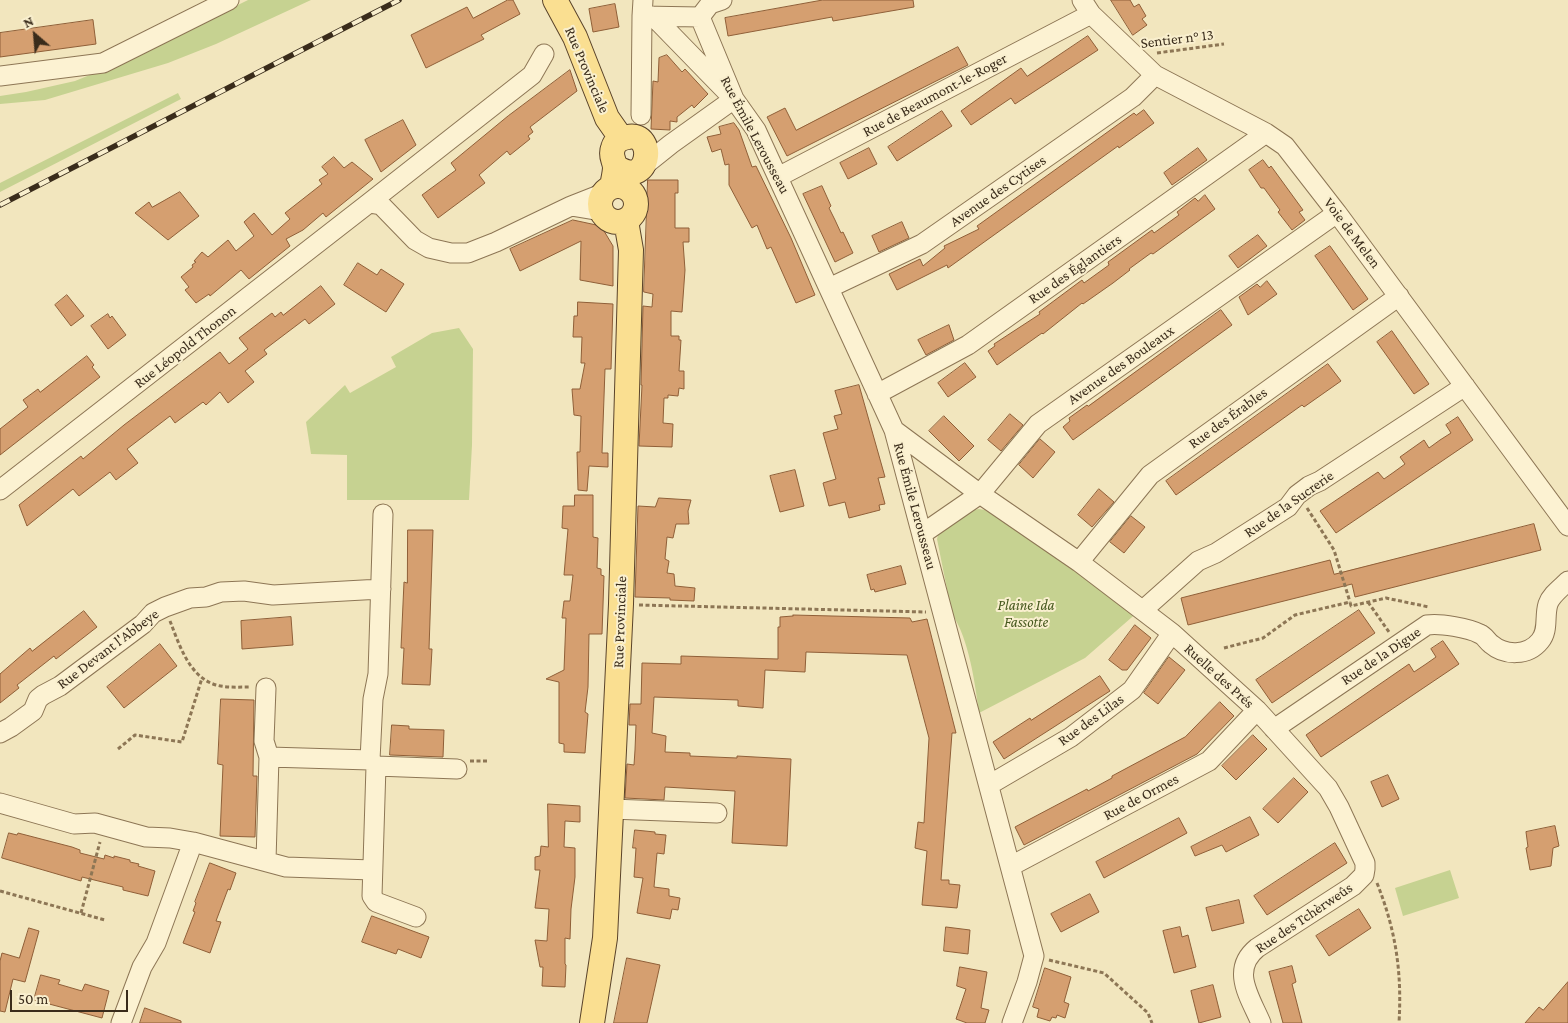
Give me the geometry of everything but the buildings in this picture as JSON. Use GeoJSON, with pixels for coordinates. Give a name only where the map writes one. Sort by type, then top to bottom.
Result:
{"type":"FeatureCollection","features":[{"type":"Feature","properties":{"kind":"main road","name":"Rue Provinciale"},"geometry":{"type":"LineString","coordinates":[[555,0],[575,37],[607,118],[631,140],[647,150],[647,160],[620,184]]}},
{"type":"Feature","properties":{"kind":"main road","name":"Rue Provinciale"},"geometry":{"type":"LineString","coordinates":[[592,1023],[605,938],[621,604],[631,250],[626,221],[633,215],[636,207],[636,198],[620,184],[611,156],[613,146],[631,140]]}},
{"type":"Feature","properties":{"kind":"street"},"geometry":{"type":"LineString","coordinates":[[0,76],[103,62],[229,0]]}},
{"type":"Feature","properties":{"kind":"street"},"geometry":{"type":"LineString","coordinates":[[646,11],[700,17],[710,4],[722,0]]}},
{"type":"Feature","properties":{"kind":"street","name":"Voie de Melen"},"geometry":{"type":"LineString","coordinates":[[1087,7],[1134,56],[1156,75],[1266,133],[1285,146],[1399,296],[1568,526]]}},
{"type":"Feature","properties":{"kind":"street","name":"Rue de Beaumont-le-Roger"},"geometry":{"type":"LineString","coordinates":[[778,177],[1087,7]]}},
{"type":"Feature","properties":{"kind":"street"},"geometry":{"type":"LineString","coordinates":[[369,204],[382,205],[415,240],[429,248],[451,253],[468,253],[496,242],[620,184],[671,144],[734,99],[646,11]]}},
{"type":"Feature","properties":{"kind":"street"},"geometry":{"type":"LineString","coordinates":[[641,115],[646,11]]}},
{"type":"Feature","properties":{"kind":"street","name":"Rue Émile Lerousseau"},"geometry":{"type":"LineString","coordinates":[[700,17],[734,99],[756,130],[894,430],[1034,956],[1012,1023]]}},
{"type":"Feature","properties":{"kind":"street","name":"Rue Léopold Thonon"},"geometry":{"type":"LineString","coordinates":[[0,490],[532,75],[544,54]]}},
{"type":"Feature","properties":{"kind":"street","name":"Avenue des Cytises"},"geometry":{"type":"LineString","coordinates":[[829,288],[922,244],[1134,97],[1156,75]]}},
{"type":"Feature","properties":{"kind":"street","name":"Rue des Églantiers"},"geometry":{"type":"LineString","coordinates":[[878,394],[968,345],[1266,133]]}},
{"type":"Feature","properties":{"kind":"street"},"geometry":{"type":"LineString","coordinates":[[631,140],[671,144]]}},
{"type":"Feature","properties":{"kind":"street","name":"Avenue des Bouleaux"},"geometry":{"type":"LineString","coordinates":[[922,534],[980,494],[1038,424],[1337,213]]}},
{"type":"Feature","properties":{"kind":"street","name":"Rue des Érables"},"geometry":{"type":"LineString","coordinates":[[1079,562],[1150,475],[1399,296]]}},
{"type":"Feature","properties":{"kind":"street","name":"Rue de la Sucrerie"},"geometry":{"type":"LineString","coordinates":[[1143,610],[1198,561],[1216,554],[1288,507],[1297,495],[1309,486],[1320,481],[1465,386]]}},
{"type":"Feature","properties":{"kind":"street","name":"Ruelle des Prés"},"geometry":{"type":"LineString","coordinates":[[894,430],[1143,610],[1172,633],[1257,710],[1328,788],[1358,847],[1365,869]]}},
{"type":"Feature","properties":{"kind":"street"},"geometry":{"type":"LineString","coordinates":[[383,514],[378,674],[373,699],[372,896],[376,902],[416,917]]}},
{"type":"Feature","properties":{"kind":"street","name":"Rue de la Digue"},"geometry":{"type":"LineString","coordinates":[[1274,729],[1428,625],[1435,624],[1481,634],[1498,649],[1507,652],[1525,651],[1539,642],[1546,627],[1549,602],[1568,581]]}},
{"type":"Feature","properties":{"kind":"street","name":"Rue Devant l'Abbeye"},"geometry":{"type":"LineString","coordinates":[[0,733],[12,727],[33,711],[38,699],[60,686],[143,624],[153,613],[165,606],[190,598],[206,597],[221,592],[244,591],[273,595],[381,589]]}},
{"type":"Feature","properties":{"kind":"street","name":"Rue des Lilas"},"geometry":{"type":"LineString","coordinates":[[989,785],[1070,737],[1132,690],[1172,633]]}},
{"type":"Feature","properties":{"kind":"street"},"geometry":{"type":"LineString","coordinates":[[266,688],[264,741],[270,756],[266,861]]}},
{"type":"Feature","properties":{"kind":"street","name":"Rue de Ormes"},"geometry":{"type":"LineString","coordinates":[[1011,866],[1209,760],[1257,710]]}},
{"type":"Feature","properties":{"kind":"street"},"geometry":{"type":"LineString","coordinates":[[270,756],[457,769]]}},
{"type":"Feature","properties":{"kind":"street"},"geometry":{"type":"LineString","coordinates":[[0,803],[74,824],[95,823],[146,837],[170,838],[193,842],[286,867],[372,870]]}},
{"type":"Feature","properties":{"kind":"street"},"geometry":{"type":"LineString","coordinates":[[611,809],[717,812]]}},
{"type":"Feature","properties":{"kind":"street"},"geometry":{"type":"LineString","coordinates":[[121,1023],[142,967],[156,943],[193,842]]}},
{"type":"Feature","properties":{"kind":"street","name":"Rue des Tchèrweûs"},"geometry":{"type":"LineString","coordinates":[[1261,1023],[1244,980],[1246,958],[1257,948],[1353,886],[1364,875],[1365,869]]}},
{"type":"Feature","properties":{"kind":"path","name":"Sentier n° 13"},"geometry":{"type":"LineString","coordinates":[[1134,56],[1224,44]]}},
{"type":"Feature","properties":{"kind":"path"},"geometry":{"type":"LineString","coordinates":[[1313,501],[1306,506],[1334,550],[1351,606],[1386,598],[1432,608]]}},
{"type":"Feature","properties":{"kind":"path"},"geometry":{"type":"LineString","coordinates":[[1224,648],[1263,638],[1296,615],[1350,602]]}},
{"type":"Feature","properties":{"kind":"path"},"geometry":{"type":"LineString","coordinates":[[1368,602],[1397,645]]}},
{"type":"Feature","properties":{"kind":"path"},"geometry":{"type":"LineString","coordinates":[[621,604],[943,612]]}},
{"type":"Feature","properties":{"kind":"path"},"geometry":{"type":"LineString","coordinates":[[165,606],[183,655],[202,678],[218,686],[266,688]]}},
{"type":"Feature","properties":{"kind":"path"},"geometry":{"type":"LineString","coordinates":[[118,749],[135,735],[182,742],[202,678]]}},
{"type":"Feature","properties":{"kind":"path"},"geometry":{"type":"LineString","coordinates":[[81,913],[105,825]]}},
{"type":"Feature","properties":{"kind":"path"},"geometry":{"type":"LineString","coordinates":[[1365,869],[1376,880],[1395,940],[1399,969],[1399,1023]]}},
{"type":"Feature","properties":{"kind":"path"},"geometry":{"type":"LineString","coordinates":[[0,891],[105,920]]}},
{"type":"Feature","properties":{"kind":"path"},"geometry":{"type":"LineString","coordinates":[[1034,956],[1104,974],[1148,1013],[1152,1023]]}},
{"type":"Feature","properties":{"kind":"green space"},"geometry":{"type":"Polygon","coordinates":[[[248,0],[311,0],[216,44],[168,63],[45,100],[0,104],[0,96],[75,81],[129,59],[248,0]]]}},
{"type":"Feature","properties":{"kind":"green space"},"geometry":{"type":"Polygon","coordinates":[[[178,93],[181,99],[0,192],[0,183],[178,93]]]}},
{"type":"Feature","properties":{"kind":"green space"},"geometry":{"type":"Polygon","coordinates":[[[459,328],[473,349],[472,445],[469,500],[347,500],[347,455],[311,454],[306,422],[345,385],[350,393],[396,367],[391,357],[432,333],[459,328]]]}},
{"type":"Feature","properties":{"kind":"green space","name":"Plaine Ida Fassotte"},"geometry":{"type":"Polygon","coordinates":[[[985,510],[1038,543],[1139,611],[1085,658],[979,713],[967,648],[952,614],[937,539],[939,532],[968,511],[985,510]]]}},
{"type":"Feature","properties":{"kind":"green space"},"geometry":{"type":"Polygon","coordinates":[[[1450,870],[1459,898],[1403,916],[1395,888],[1450,870]]]}},
{"type":"Feature","properties":{"kind":"railway"},"geometry":{"type":"LineString","coordinates":[[0,205],[399,0]]}}]}
